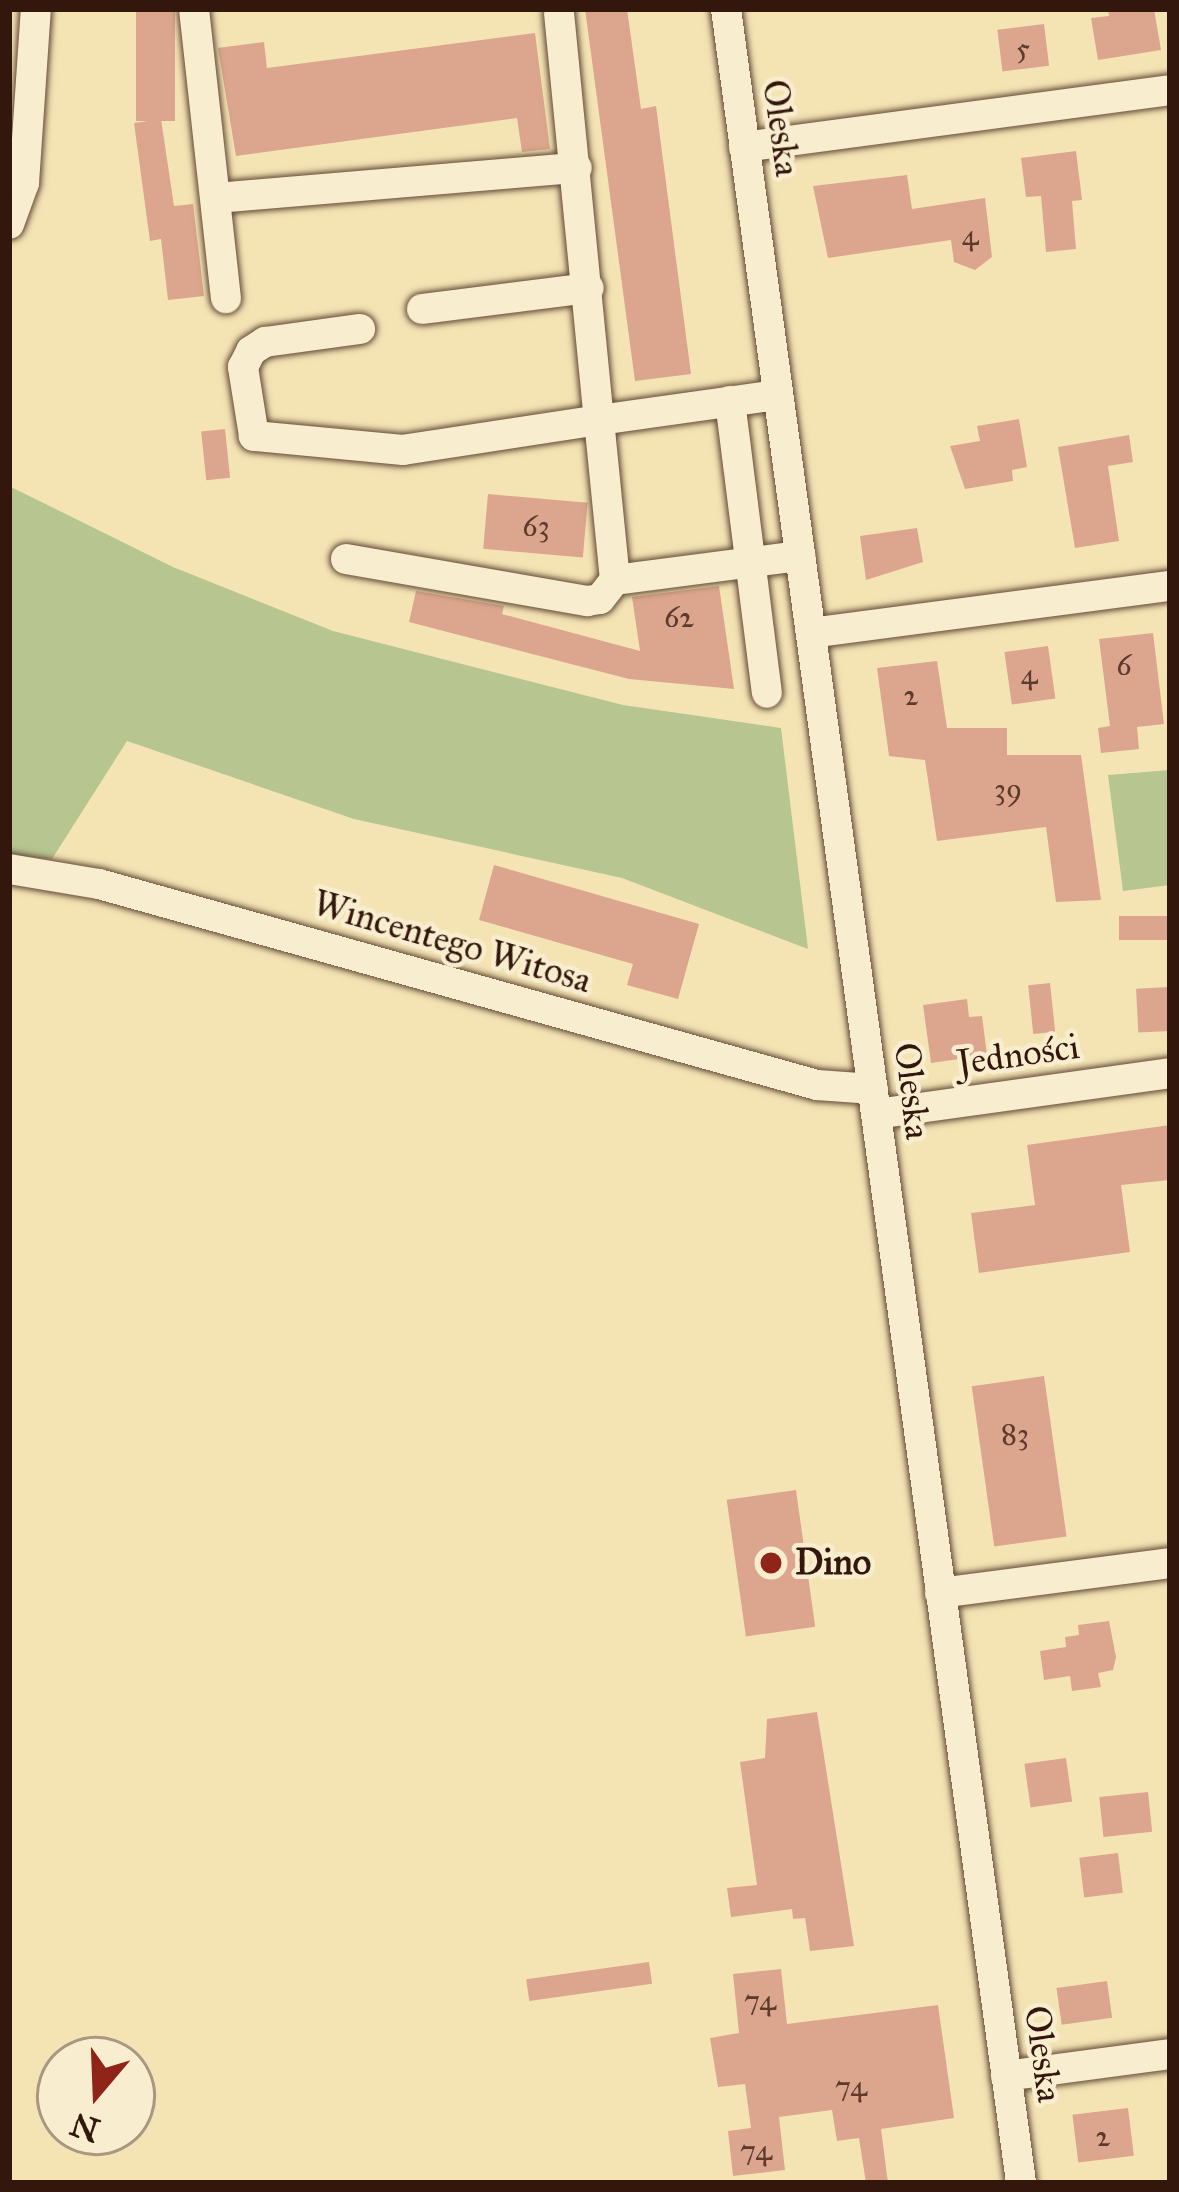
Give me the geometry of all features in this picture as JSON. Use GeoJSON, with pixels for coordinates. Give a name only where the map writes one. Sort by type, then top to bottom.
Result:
{"type":"FeatureCollection","features":[{"type":"Feature","properties":{"kind":"street"},"geometry":{"type":"LineString","coordinates":[[9,224],[24,183],[36,9]]}},
{"type":"Feature","properties":{"kind":"street"},"geometry":{"type":"LineString","coordinates":[[194,9],[226,298]]}},
{"type":"Feature","properties":{"kind":"street","name":"Oleska"},"geometry":{"type":"LineString","coordinates":[[726,9],[1021,2183]]}},
{"type":"Feature","properties":{"kind":"street"},"geometry":{"type":"LineString","coordinates":[[559,13],[615,580]]}},
{"type":"Feature","properties":{"kind":"street"},"geometry":{"type":"LineString","coordinates":[[744,147],[1170,90]]}},
{"type":"Feature","properties":{"kind":"street"},"geometry":{"type":"LineString","coordinates":[[216,198],[577,168]]}},
{"type":"Feature","properties":{"kind":"street"},"geometry":{"type":"LineString","coordinates":[[422,309],[589,288]]}},
{"type":"Feature","properties":{"kind":"street"},"geometry":{"type":"LineString","coordinates":[[360,328],[265,342],[251,351],[243,368],[254,436],[403,450],[777,395]]}},
{"type":"Feature","properties":{"kind":"street"},"geometry":{"type":"LineString","coordinates":[[730,401],[767,693]]}},
{"type":"Feature","properties":{"kind":"street"},"geometry":{"type":"LineString","coordinates":[[346,559],[587,601],[600,599],[615,580],[800,556]]}},
{"type":"Feature","properties":{"kind":"street"},"geometry":{"type":"LineString","coordinates":[[811,633],[1170,586]]}},
{"type":"Feature","properties":{"kind":"street","name":"Wincentego Witosa"},"geometry":{"type":"LineString","coordinates":[[9,868],[99,884],[874,1101]]}},
{"type":"Feature","properties":{"kind":"street","name":"Jedności"},"geometry":{"type":"LineString","coordinates":[[874,1101],[1170,1073]]}},
{"type":"Feature","properties":{"kind":"street"},"geometry":{"type":"LineString","coordinates":[[940,1593],[1170,1563]]}},
{"type":"Feature","properties":{"kind":"street"},"geometry":{"type":"LineString","coordinates":[[1006,2076],[1170,2054]]}},
{"type":"Feature","properties":{"kind":"green space"},"geometry":{"type":"Polygon","coordinates":[[[9,486],[173,567],[333,631],[623,705],[781,728],[808,949],[622,878],[354,819],[127,741],[52,859],[9,855],[9,486]]]}},
{"type":"Feature","properties":{"kind":"green space"},"geometry":{"type":"Polygon","coordinates":[[[1170,770],[1170,885],[1123,891],[1108,775],[1170,770]]]}},
{"type":"Feature","properties":{"kind":"building"},"geometry":{"type":"Polygon","coordinates":[[[136,9],[175,9],[175,121],[136,121],[136,9]]]}},
{"type":"Feature","properties":{"kind":"building"},"geometry":{"type":"Polygon","coordinates":[[[585,9],[627,9],[641,109],[656,106],[691,374],[635,381],[585,9]]]}},
{"type":"Feature","properties":{"kind":"building"},"geometry":{"type":"Polygon","coordinates":[[[1108,9],[1154,9],[1161,50],[1098,60],[1091,18],[1109,16],[1108,9]]]}},
{"type":"Feature","properties":{"kind":"building"},"geometry":{"type":"Polygon","coordinates":[[[1044,24],[1049,66],[1002,71],[997,30],[1044,24]]]}},
{"type":"Feature","properties":{"kind":"building"},"geometry":{"type":"Polygon","coordinates":[[[535,33],[550,149],[522,152],[517,118],[236,156],[218,48],[264,42],[267,68],[535,33]]]}},
{"type":"Feature","properties":{"kind":"building"},"geometry":{"type":"Polygon","coordinates":[[[161,119],[174,206],[193,204],[204,296],[168,300],[161,239],[150,241],[134,123],[161,119]]]}},
{"type":"Feature","properties":{"kind":"building"},"geometry":{"type":"Polygon","coordinates":[[[1076,151],[1082,200],[1072,201],[1076,249],[1046,252],[1041,196],[1026,197],[1021,158],[1076,151]]]}},
{"type":"Feature","properties":{"kind":"building"},"geometry":{"type":"Polygon","coordinates":[[[907,175],[912,209],[985,198],[992,257],[975,270],[954,262],[951,240],[828,258],[813,186],[907,175]]]}},
{"type":"Feature","properties":{"kind":"building"},"geometry":{"type":"Polygon","coordinates":[[[1019,419],[1027,467],[1012,470],[1013,481],[965,489],[950,446],[980,441],[977,426],[1019,419]]]}},
{"type":"Feature","properties":{"kind":"building"},"geometry":{"type":"Polygon","coordinates":[[[225,429],[230,478],[206,480],[201,432],[225,429]]]}},
{"type":"Feature","properties":{"kind":"building"},"geometry":{"type":"Polygon","coordinates":[[[1129,435],[1133,462],[1108,466],[1119,541],[1075,548],[1058,447],[1129,435]]]}},
{"type":"Feature","properties":{"kind":"building"},"geometry":{"type":"Polygon","coordinates":[[[488,494],[588,503],[583,558],[483,549],[488,494]]]}},
{"type":"Feature","properties":{"kind":"building"},"geometry":{"type":"Polygon","coordinates":[[[917,528],[923,562],[866,580],[860,536],[917,528]]]}},
{"type":"Feature","properties":{"kind":"building"},"geometry":{"type":"Polygon","coordinates":[[[719,586],[734,689],[629,679],[409,622],[416,591],[504,606],[502,614],[640,651],[632,597],[719,586]]]}},
{"type":"Feature","properties":{"kind":"building"},"geometry":{"type":"Polygon","coordinates":[[[1153,633],[1164,724],[1137,727],[1139,749],[1101,753],[1098,728],[1110,726],[1099,639],[1153,633]]]}},
{"type":"Feature","properties":{"kind":"building"},"geometry":{"type":"Polygon","coordinates":[[[1048,646],[1055,698],[1012,705],[1004,652],[1048,646]]]}},
{"type":"Feature","properties":{"kind":"building"},"geometry":{"type":"Polygon","coordinates":[[[937,661],[947,728],[1007,728],[1007,755],[1081,755],[1101,900],[1056,902],[1046,827],[937,841],[925,760],[889,756],[877,668],[937,661]]]}},
{"type":"Feature","properties":{"kind":"building"},"geometry":{"type":"Polygon","coordinates":[[[494,865],[699,924],[678,999],[627,985],[633,964],[479,920],[494,865]]]}},
{"type":"Feature","properties":{"kind":"building"},"geometry":{"type":"Polygon","coordinates":[[[1119,916],[1170,916],[1170,940],[1119,940],[1119,916]]]}},
{"type":"Feature","properties":{"kind":"building"},"geometry":{"type":"Polygon","coordinates":[[[1050,983],[1055,1032],[1033,1034],[1028,985],[1050,983]]]}},
{"type":"Feature","properties":{"kind":"building"},"geometry":{"type":"Polygon","coordinates":[[[1168,987],[1170,1031],[1138,1033],[1136,989],[1168,987]]]}},
{"type":"Feature","properties":{"kind":"building"},"geometry":{"type":"Polygon","coordinates":[[[967,999],[969,1017],[982,1016],[987,1055],[931,1063],[923,1005],[967,999]]]}},
{"type":"Feature","properties":{"kind":"building"},"geometry":{"type":"Polygon","coordinates":[[[1170,1125],[1170,1180],[1121,1185],[1130,1252],[979,1273],[971,1213],[1035,1205],[1027,1145],[1170,1125]]]}},
{"type":"Feature","properties":{"kind":"building"},"geometry":{"type":"Polygon","coordinates":[[[1044,1376],[1067,1536],[994,1547],[972,1386],[1044,1376]]]}},
{"type":"Feature","properties":{"kind":"building","name":"Dino"},"geometry":{"type":"Polygon","coordinates":[[[796,1490],[815,1627],[746,1636],[727,1500],[796,1490]]]}},
{"type":"Feature","properties":{"kind":"building"},"geometry":{"type":"Polygon","coordinates":[[[1109,1621],[1116,1657],[1113,1670],[1098,1673],[1101,1687],[1072,1691],[1070,1676],[1044,1680],[1040,1651],[1066,1647],[1065,1637],[1079,1635],[1078,1625],[1109,1621]]]}},
{"type":"Feature","properties":{"kind":"building"},"geometry":{"type":"Polygon","coordinates":[[[817,1712],[854,1946],[810,1951],[805,1918],[793,1919],[792,1909],[731,1917],[727,1888],[757,1885],[740,1762],[765,1758],[767,1719],[817,1712]]]}},
{"type":"Feature","properties":{"kind":"building"},"geometry":{"type":"Polygon","coordinates":[[[1066,1758],[1072,1802],[1031,1807],[1024,1764],[1066,1758]]]}},
{"type":"Feature","properties":{"kind":"building"},"geometry":{"type":"Polygon","coordinates":[[[1148,1792],[1152,1832],[1103,1837],[1099,1797],[1148,1792]]]}},
{"type":"Feature","properties":{"kind":"building"},"geometry":{"type":"Polygon","coordinates":[[[1118,1853],[1123,1893],[1084,1897],[1079,1858],[1118,1853]]]}},
{"type":"Feature","properties":{"kind":"building"},"geometry":{"type":"Polygon","coordinates":[[[649,1962],[652,1984],[529,2001],[526,1979],[649,1962]]]}},
{"type":"Feature","properties":{"kind":"building"},"geometry":{"type":"Polygon","coordinates":[[[781,1969],[787,2024],[938,2005],[954,2118],[881,2129],[888,2183],[866,2183],[859,2138],[837,2141],[832,2110],[779,2117],[785,2170],[733,2176],[728,2131],[751,2128],[745,2084],[718,2087],[710,2038],[739,2033],[733,1974],[781,1969]]]}},
{"type":"Feature","properties":{"kind":"building"},"geometry":{"type":"Polygon","coordinates":[[[1107,1981],[1112,2018],[1062,2025],[1056,1988],[1107,1981]]]}},
{"type":"Feature","properties":{"kind":"building"},"geometry":{"type":"Polygon","coordinates":[[[1128,2108],[1134,2156],[1078,2162],[1072,2115],[1128,2108]]]}},
{"type":"Feature","properties":{"kind":"place","name":"Dino"},"geometry":{"type":"Point","coordinates":[771,1563]}}]}
